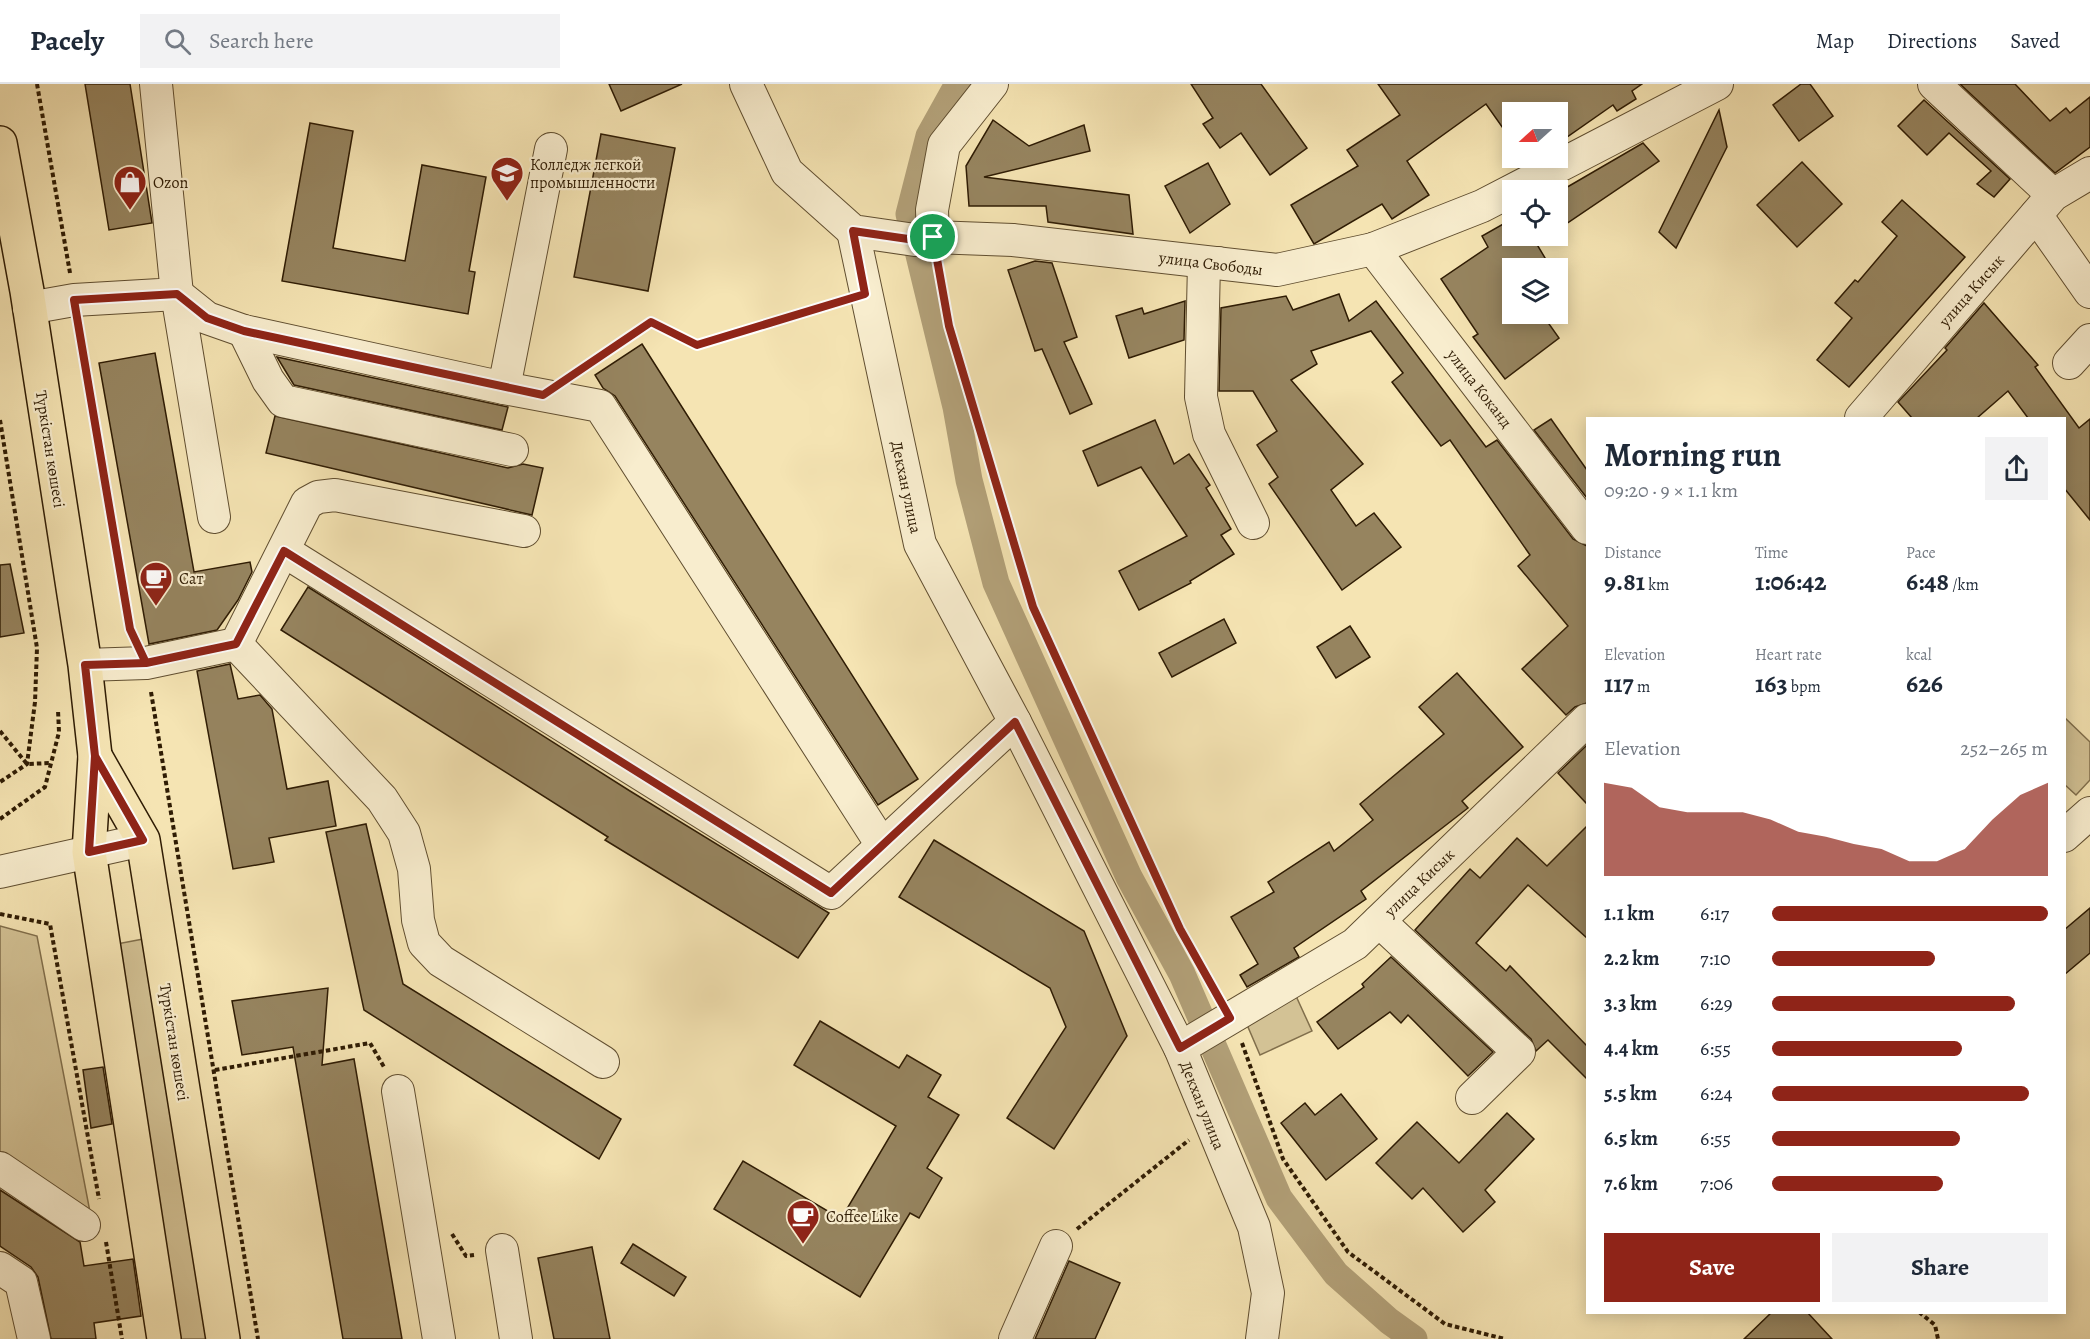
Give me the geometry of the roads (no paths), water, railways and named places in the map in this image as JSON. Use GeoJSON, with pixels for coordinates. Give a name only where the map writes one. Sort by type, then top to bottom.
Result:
{"type":"FeatureCollection","features":[{"type":"Feature","properties":{"kind":"main road","name":"Түркістан көшесі"},"geometry":{"type":"LineString","coordinates":[[1,155],[29,308],[85,665],[95,756],[89,852],[164,1339]]}},
{"type":"Feature","properties":{"kind":"main road","name":"Түркістан көшесі"},"geometry":{"type":"LineString","coordinates":[[95,756],[143,840],[223,1339]]}},
{"type":"Feature","properties":{"kind":"street"},"geometry":{"type":"LineString","coordinates":[[156,84],[177,294],[214,517]]}},
{"type":"Feature","properties":{"kind":"street"},"geometry":{"type":"LineString","coordinates":[[746,84],[787,172],[853,231]]}},
{"type":"Feature","properties":{"kind":"street"},"geometry":{"type":"LineString","coordinates":[[933,237],[932,210],[944,145],[992,84]]}},
{"type":"Feature","properties":{"kind":"street","name":"улица Свободы"},"geometry":{"type":"LineString","coordinates":[[853,231],[915,240],[933,237],[1013,240],[1277,270],[1373,249],[1482,206],[1717,84]]}},
{"type":"Feature","properties":{"kind":"street"},"geometry":{"type":"LineString","coordinates":[[1934,84],[2045,205],[2090,292]]}},
{"type":"Feature","properties":{"kind":"street"},"geometry":{"type":"LineString","coordinates":[[504,388],[551,149]]}},
{"type":"Feature","properties":{"kind":"street","name":"улица Кисык"},"geometry":{"type":"LineString","coordinates":[[1861,417],[2045,205],[2090,173]]}},
{"type":"Feature","properties":{"kind":"street","name":"Декхан улица"},"geometry":{"type":"LineString","coordinates":[[853,231],[920,544],[1015,722],[1180,1047],[1254,1227],[1268,1293],[1262,1339]]}},
{"type":"Feature","properties":{"kind":"street","name":"улица Коканд"},"geometry":{"type":"LineString","coordinates":[[1373,249],[1586,527]]}},
{"type":"Feature","properties":{"kind":"street"},"geometry":{"type":"LineString","coordinates":[[1218,263],[1204,263],[1201,397],[1209,434],[1253,523]]}},
{"type":"Feature","properties":{"kind":"street"},"geometry":{"type":"LineString","coordinates":[[29,308],[74,300],[177,294],[207,318],[244,331],[504,388],[600,406],[882,845]]}},
{"type":"Feature","properties":{"kind":"street"},"geometry":{"type":"LineString","coordinates":[[244,331],[268,380],[283,401],[512,450]]}},
{"type":"Feature","properties":{"kind":"street"},"geometry":{"type":"LineString","coordinates":[[2068,363],[2090,340]]}},
{"type":"Feature","properties":{"kind":"street"},"geometry":{"type":"LineString","coordinates":[[236,644],[307,503],[318,496],[335,495],[524,531]]}},
{"type":"Feature","properties":{"kind":"street"},"geometry":{"type":"LineString","coordinates":[[284,551],[831,893],[1015,722]]}},
{"type":"Feature","properties":{"kind":"street"},"geometry":{"type":"LineString","coordinates":[[85,665],[146,663],[236,644]]}},
{"type":"Feature","properties":{"kind":"street"},"geometry":{"type":"LineString","coordinates":[[236,644],[382,799],[404,833],[414,869],[418,920],[424,943],[441,961],[603,1062]]}},
{"type":"Feature","properties":{"kind":"street","name":"улица Кисык"},"geometry":{"type":"LineString","coordinates":[[1180,1047],[1355,944],[1586,721]]}},
{"type":"Feature","properties":{"kind":"street"},"geometry":{"type":"LineString","coordinates":[[2066,834],[2090,813]]}},
{"type":"Feature","properties":{"kind":"street"},"geometry":{"type":"LineString","coordinates":[[0,872],[143,840]]}},
{"type":"Feature","properties":{"kind":"street"},"geometry":{"type":"LineString","coordinates":[[1379,921],[1519,1052],[1472,1098]]}},
{"type":"Feature","properties":{"kind":"street"},"geometry":{"type":"LineString","coordinates":[[398,1091],[440,1339]]}},
{"type":"Feature","properties":{"kind":"street"},"geometry":{"type":"LineString","coordinates":[[0,1168],[96,1222]]}},
{"type":"Feature","properties":{"kind":"street"},"geometry":{"type":"LineString","coordinates":[[1015,1339],[1056,1246]]}},
{"type":"Feature","properties":{"kind":"street"},"geometry":{"type":"LineString","coordinates":[[502,1250],[516,1339]]}},
{"type":"Feature","properties":{"kind":"street"},"geometry":{"type":"LineString","coordinates":[[0,1268],[21,1282],[34,1339]]}},
{"type":"Feature","properties":{"kind":"waterway"},"geometry":{"type":"LineString","coordinates":[[958,84],[929,136],[909,214],[956,407],[969,480],[996,583],[1129,877],[1182,974],[1279,1198],[1336,1274],[1389,1321],[1414,1339]]}},
{"type":"Feature","properties":{"kind":"place","name":"Колледж легкой промышленности"},"geometry":{"type":"Point","coordinates":[507,202]}},
{"type":"Feature","properties":{"kind":"place","name":"Ozon"},"geometry":{"type":"Point","coordinates":[130,211]}},
{"type":"Feature","properties":{"kind":"place","name":"Сат"},"geometry":{"type":"Point","coordinates":[156,607]}},
{"type":"Feature","properties":{"kind":"place","name":"Coffee Like"},"geometry":{"type":"Point","coordinates":[803,1245]}}]}
